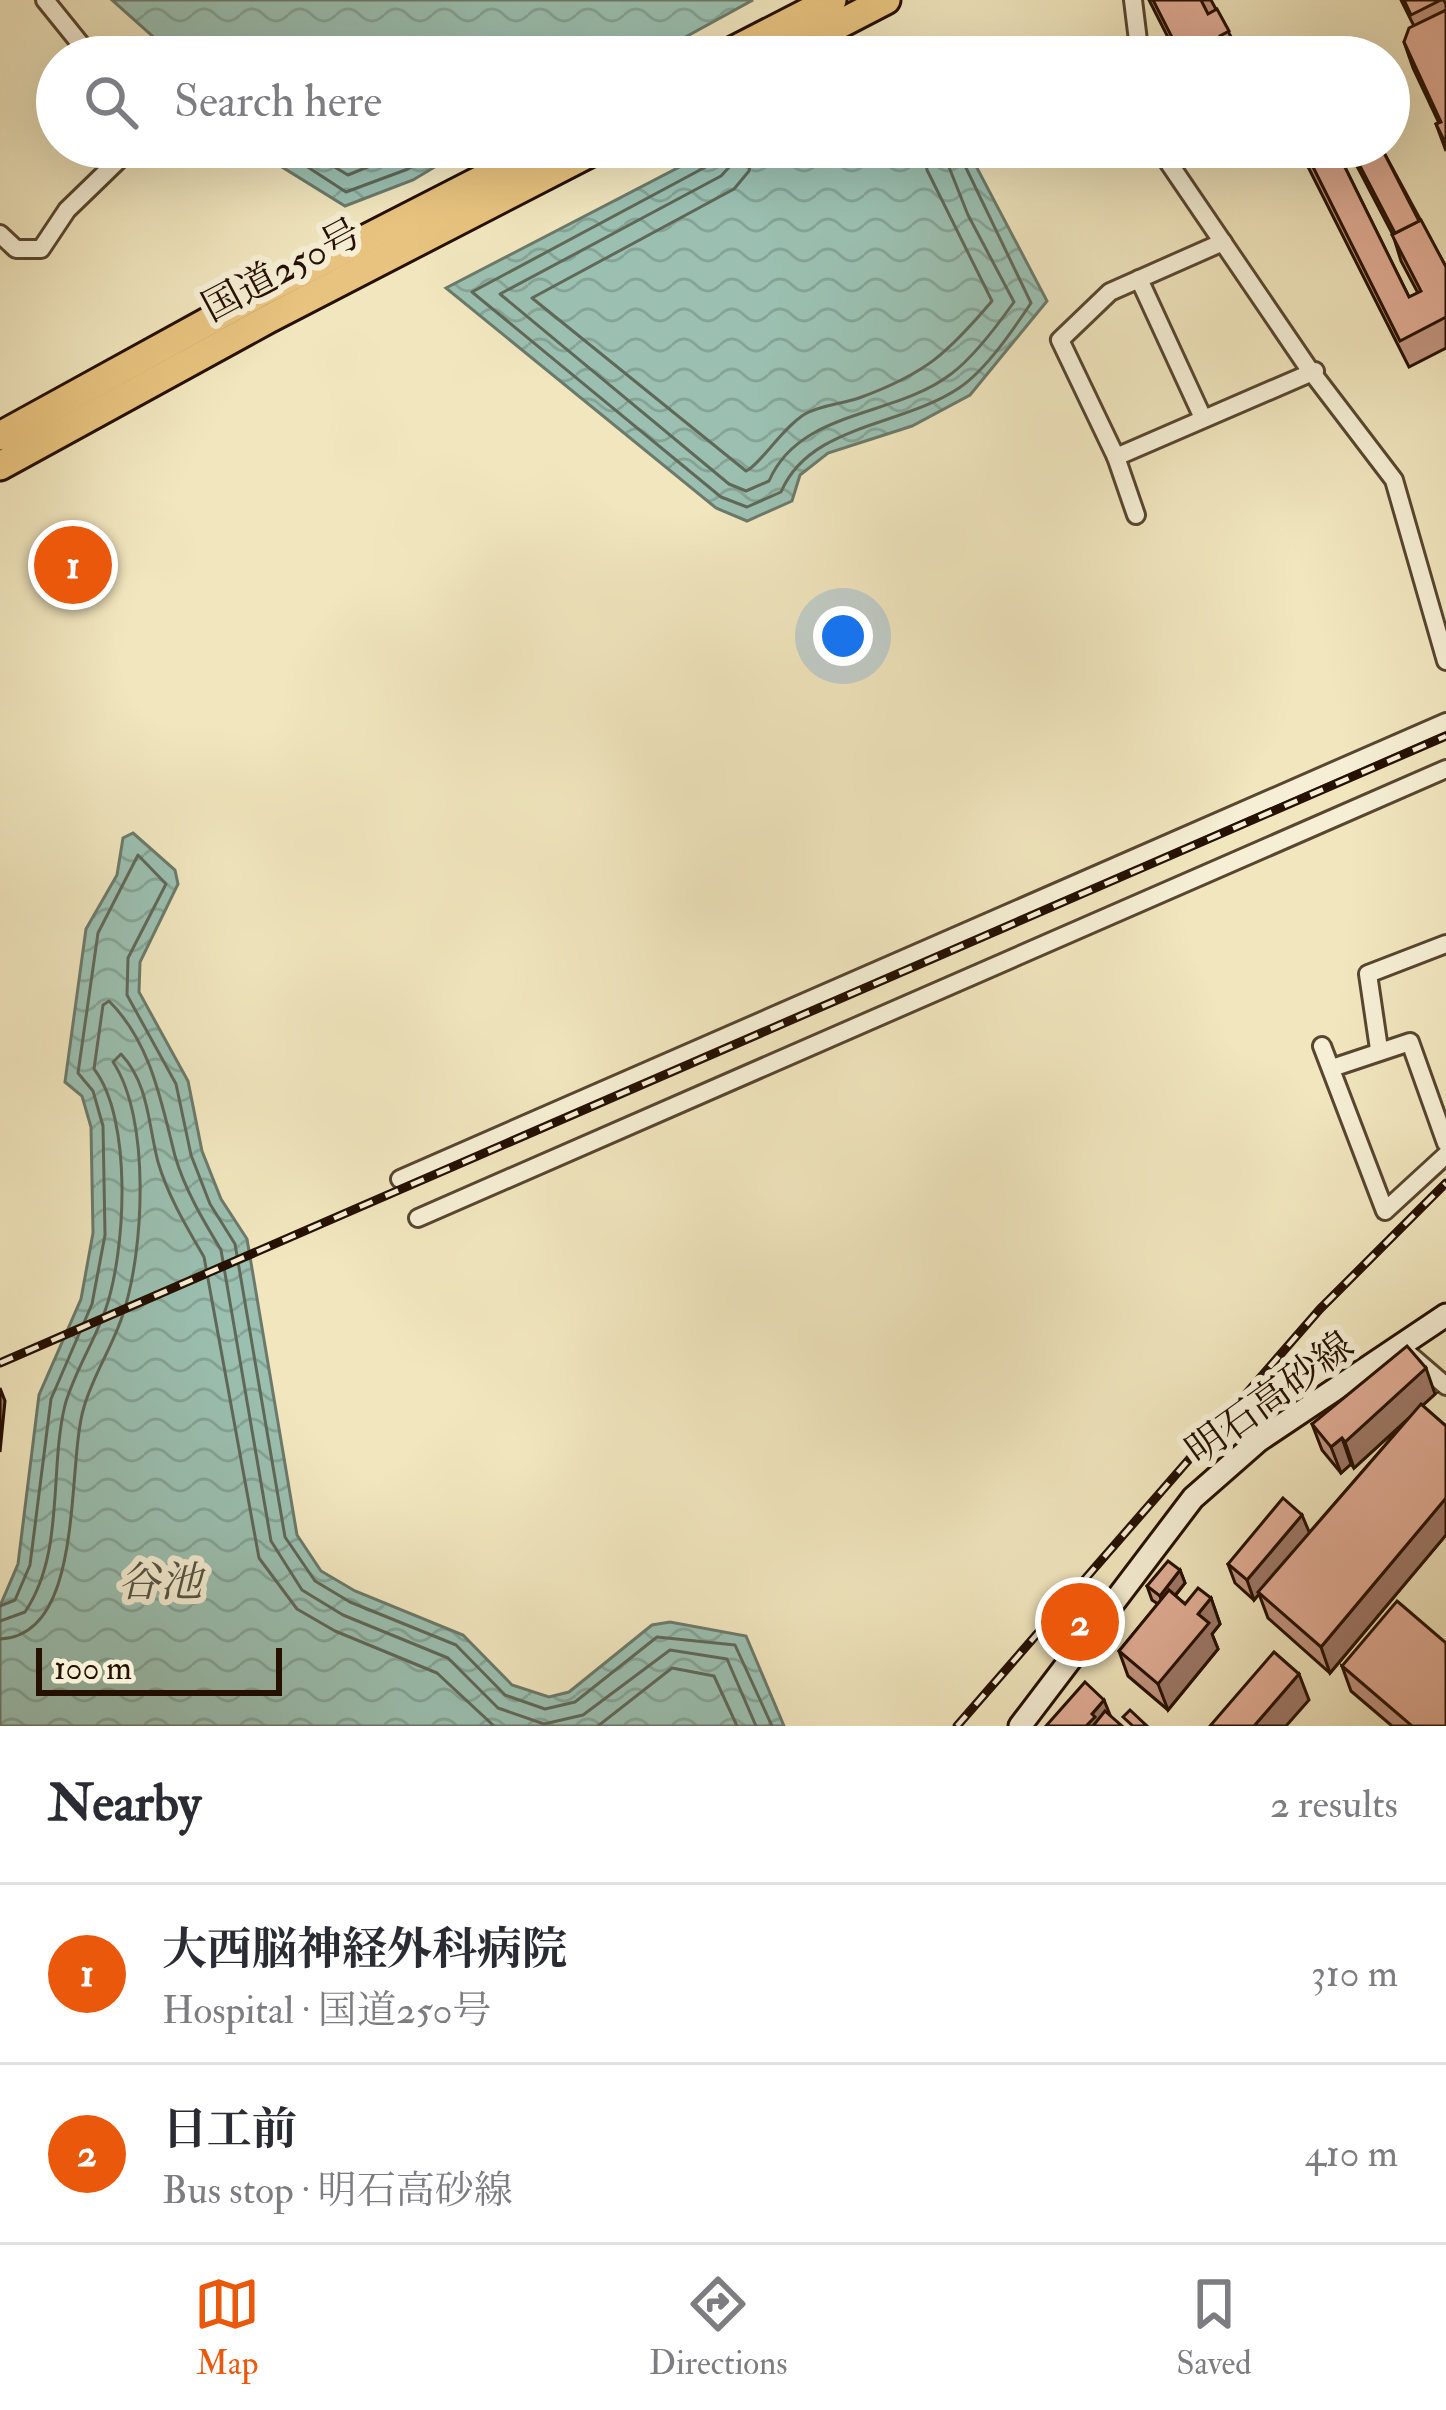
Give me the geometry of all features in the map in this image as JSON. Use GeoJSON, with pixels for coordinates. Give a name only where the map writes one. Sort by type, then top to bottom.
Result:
{"type":"FeatureCollection","features":[{"type":"Feature","properties":{"kind":"highway"},"geometry":{"type":"LineString","coordinates":[[762,36],[832,0]]}},
{"type":"Feature","properties":{"kind":"highway"},"geometry":{"type":"LineString","coordinates":[[817,36],[886,0]]}},
{"type":"Feature","properties":{"kind":"highway","name":"国道250号"},"geometry":{"type":"LineString","coordinates":[[0,436],[260,293],[504,168]]}},
{"type":"Feature","properties":{"kind":"highway","name":"国道250号"},"geometry":{"type":"LineString","coordinates":[[0,466],[270,318],[560,168]]}},
{"type":"Feature","properties":{"kind":"main road","name":"明石高砂線"},"geometry":{"type":"LineString","coordinates":[[1020,1726],[1193,1498],[1258,1441],[1446,1315]]}},
{"type":"Feature","properties":{"kind":"street"},"geometry":{"type":"LineString","coordinates":[[45,0],[74,36]]}},
{"type":"Feature","properties":{"kind":"street"},"geometry":{"type":"LineString","coordinates":[[1133,0],[1137,36]]}},
{"type":"Feature","properties":{"kind":"street"},"geometry":{"type":"LineString","coordinates":[[0,234],[16,249],[41,249],[67,210],[110,168]]}},
{"type":"Feature","properties":{"kind":"street"},"geometry":{"type":"LineString","coordinates":[[1172,168],[1394,480],[1446,661]]}},
{"type":"Feature","properties":{"kind":"street"},"geometry":{"type":"LineString","coordinates":[[1136,514],[1116,457],[1060,340],[1110,292],[1223,242]]}},
{"type":"Feature","properties":{"kind":"street"},"geometry":{"type":"LineString","coordinates":[[1139,279],[1203,418]]}},
{"type":"Feature","properties":{"kind":"street"},"geometry":{"type":"LineString","coordinates":[[1116,457],[1315,370]]}},
{"type":"Feature","properties":{"kind":"street"},"geometry":{"type":"LineString","coordinates":[[400,1179],[1446,722]]}},
{"type":"Feature","properties":{"kind":"street"},"geometry":{"type":"LineString","coordinates":[[418,1218],[1446,769]]}},
{"type":"Feature","properties":{"kind":"street"},"geometry":{"type":"LineString","coordinates":[[1379,1049],[1368,974],[1446,944]]}},
{"type":"Feature","properties":{"kind":"street"},"geometry":{"type":"LineString","coordinates":[[1332,1068],[1409,1042],[1446,1142]]}},
{"type":"Feature","properties":{"kind":"street"},"geometry":{"type":"LineString","coordinates":[[1322,1046],[1385,1211],[1446,1155]]}},
{"type":"Feature","properties":{"kind":"street"},"geometry":{"type":"LineString","coordinates":[[1400,1346],[1446,1386]]}},
{"type":"Feature","properties":{"kind":"water"},"geometry":{"type":"Polygon","coordinates":[[[112,0],[753,0],[687,36],[152,36],[112,0]]]}},
{"type":"Feature","properties":{"kind":"water"},"geometry":{"type":"Polygon","coordinates":[[[284,168],[433,168],[413,180],[345,206],[284,168]]]}},
{"type":"Feature","properties":{"kind":"water"},"geometry":{"type":"Polygon","coordinates":[[[677,168],[977,168],[1047,301],[970,395],[912,426],[828,453],[800,475],[792,501],[747,521],[716,508],[446,288],[677,168]]]}},
{"type":"Feature","properties":{"kind":"water","name":"谷池"},"geometry":{"type":"Polygon","coordinates":[[[133,833],[175,870],[178,884],[140,962],[139,992],[188,1081],[202,1151],[221,1199],[247,1239],[297,1535],[321,1571],[355,1591],[463,1635],[512,1685],[549,1697],[569,1692],[652,1625],[670,1622],[746,1636],[784,1726],[0,1726],[0,1606],[18,1564],[39,1395],[81,1299],[93,1233],[91,1127],[82,1096],[65,1082],[86,929],[117,875],[123,838],[133,833]]]}},
{"type":"Feature","properties":{"kind":"building"},"geometry":{"type":"Polygon","coordinates":[[[1153,0],[1201,0],[1208,14],[1217,9],[1229,31],[1220,36],[1171,36],[1153,0]]]}},
{"type":"Feature","properties":{"kind":"building"},"geometry":{"type":"Polygon","coordinates":[[[1404,0],[1441,0],[1411,15],[1404,0]]]}},
{"type":"Feature","properties":{"kind":"building"},"geometry":{"type":"Polygon","coordinates":[[[1446,10],[1446,144],[1436,124],[1441,122],[1410,55],[1409,28],[1446,10]]]}},
{"type":"Feature","properties":{"kind":"building"},"geometry":{"type":"Polygon","coordinates":[[[1314,168],[1345,168],[1409,297],[1421,291],[1392,235],[1421,220],[1446,267],[1446,317],[1400,341],[1314,168]]]}},
{"type":"Feature","properties":{"kind":"building"},"geometry":{"type":"Polygon","coordinates":[[[1361,168],[1392,168],[1419,221],[1395,233],[1361,168]]]}},
{"type":"Feature","properties":{"kind":"building"},"geometry":{"type":"Polygon","coordinates":[[[1407,1346],[1426,1368],[1345,1442],[1342,1438],[1331,1447],[1312,1424],[1407,1346]]]}},
{"type":"Feature","properties":{"kind":"building"},"geometry":{"type":"Polygon","coordinates":[[[1421,1404],[1446,1426],[1446,1498],[1321,1647],[1258,1592],[1421,1404]]]}},
{"type":"Feature","properties":{"kind":"building"},"geometry":{"type":"Polygon","coordinates":[[[1283,1498],[1302,1515],[1247,1580],[1228,1564],[1283,1498]]]}},
{"type":"Feature","properties":{"kind":"building"},"geometry":{"type":"Polygon","coordinates":[[[1168,1561],[1180,1570],[1160,1596],[1147,1586],[1168,1561]]]}},
{"type":"Feature","properties":{"kind":"building"},"geometry":{"type":"Polygon","coordinates":[[[1198,1588],[1211,1598],[1198,1614],[1209,1623],[1158,1684],[1119,1651],[1169,1590],[1185,1604],[1198,1588]]]}},
{"type":"Feature","properties":{"kind":"building"},"geometry":{"type":"Polygon","coordinates":[[[1397,1601],[1446,1643],[1446,1726],[1412,1726],[1342,1666],[1397,1601]]]}},
{"type":"Feature","properties":{"kind":"building"},"geometry":{"type":"Polygon","coordinates":[[[1274,1652],[1299,1674],[1254,1726],[1210,1726],[1274,1652]]]}},
{"type":"Feature","properties":{"kind":"building"},"geometry":{"type":"Polygon","coordinates":[[[1085,1682],[1104,1700],[1092,1714],[1095,1717],[1086,1726],[1046,1726],[1085,1682]]]}},
{"type":"Feature","properties":{"kind":"building"},"geometry":{"type":"Polygon","coordinates":[[[1130,1710],[1147,1726],[1133,1726],[1123,1717],[1130,1710]]]}},
{"type":"Feature","properties":{"kind":"building"},"geometry":{"type":"Polygon","coordinates":[[[1105,1711],[1122,1726],[1093,1726],[1105,1711]]]}},
{"type":"Feature","properties":{"kind":"railway"},"geometry":{"type":"LineString","coordinates":[[0,1363],[1446,736]]}},
{"type":"Feature","properties":{"kind":"railway"},"geometry":{"type":"LineString","coordinates":[[957,1726],[1320,1309],[1446,1183]]}},
{"type":"Feature","properties":{"kind":"place","name":"大西脳神経外科病院"},"geometry":{"type":"Point","coordinates":[73,565]}},
{"type":"Feature","properties":{"kind":"place","name":"日工前"},"geometry":{"type":"Point","coordinates":[1080,1622]}}]}
